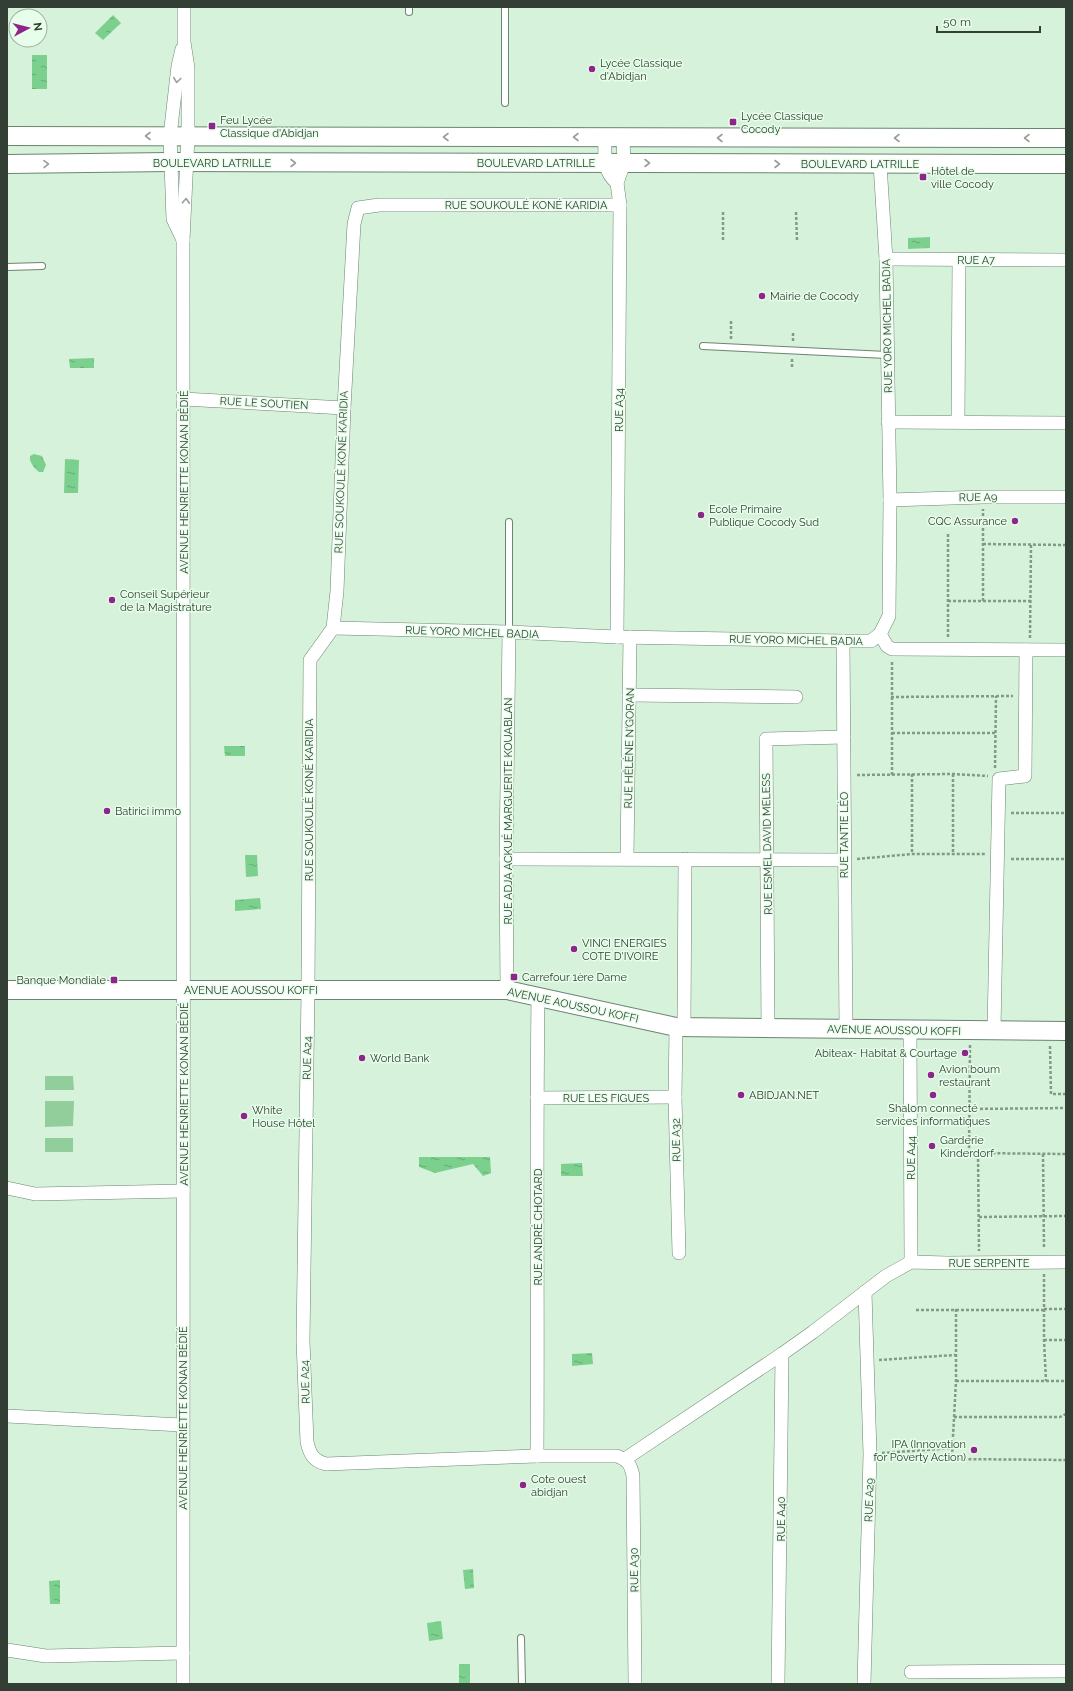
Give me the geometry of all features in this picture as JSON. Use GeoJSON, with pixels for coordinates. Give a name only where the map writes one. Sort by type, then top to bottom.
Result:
{"type":"FeatureCollection","features":[{"type":"Feature","properties":{"kind":"street"},"geometry":{"type":"LineString","coordinates":[[184,7],[184,42]]}},
{"type":"Feature","properties":{"kind":"street","name":"AVENUE HENRIETTE KONAN BÉDIÉ"},"geometry":{"type":"LineString","coordinates":[[183,240],[173,219],[170,136],[178,66],[184,42]]}},
{"type":"Feature","properties":{"kind":"street","name":"AVENUE HENRIETTE KONAN BÉDIÉ"},"geometry":{"type":"LineString","coordinates":[[183,1684],[183,240],[188,162],[188,68],[184,42]]}},
{"type":"Feature","properties":{"kind":"street"},"geometry":{"type":"LineString","coordinates":[[7,136],[1066,138]]}},
{"type":"Feature","properties":{"kind":"street"},"geometry":{"type":"LineString","coordinates":[[605,138],[605,163]]}},
{"type":"Feature","properties":{"kind":"street"},"geometry":{"type":"LineString","coordinates":[[623,138],[624,163]]}},
{"type":"Feature","properties":{"kind":"street","name":"BOULEVARD LATRILLE"},"geometry":{"type":"LineString","coordinates":[[7,164],[170,162],[1066,164]]}},
{"type":"Feature","properties":{"kind":"street","name":"RUE A34"},"geometry":{"type":"LineString","coordinates":[[605,163],[609,176],[617,183]]}},
{"type":"Feature","properties":{"kind":"street","name":"RUE A34"},"geometry":{"type":"LineString","coordinates":[[623,637],[620,205],[617,183],[624,163]]}},
{"type":"Feature","properties":{"kind":"street","name":"RUE YORO MICHEL BADIA"},"geometry":{"type":"LineString","coordinates":[[334,628],[509,632],[623,637],[843,641],[870,641],[880,634],[889,616],[890,500],[886,259],[880,164]]}},
{"type":"Feature","properties":{"kind":"street","name":"RUE SOUKOULÉ KONÉ KARIDIA"},"geometry":{"type":"LineString","coordinates":[[308,990],[310,660],[334,628],[354,224],[358,208],[378,205],[620,205]]}},
{"type":"Feature","properties":{"kind":"street","name":"RUE A7"},"geometry":{"type":"LineString","coordinates":[[886,259],[1066,260]]}},
{"type":"Feature","properties":{"kind":"street"},"geometry":{"type":"LineString","coordinates":[[958,422],[959,260]]}},
{"type":"Feature","properties":{"kind":"street","name":"RUE LE SOUTIEN"},"geometry":{"type":"LineString","coordinates":[[184,399],[344,408]]}},
{"type":"Feature","properties":{"kind":"street"},"geometry":{"type":"LineString","coordinates":[[888,422],[1066,423]]}},
{"type":"Feature","properties":{"kind":"street","name":"RUE A9"},"geometry":{"type":"LineString","coordinates":[[890,500],[984,497],[1066,497]]}},
{"type":"Feature","properties":{"kind":"street","name":"RUE ADJA ACKUÉ MARGUERITE KOUABLAN"},"geometry":{"type":"LineString","coordinates":[[507,990],[506,859],[509,632]]}},
{"type":"Feature","properties":{"kind":"street"},"geometry":{"type":"LineString","coordinates":[[880,634],[887,646],[892,649],[1066,650]]}},
{"type":"Feature","properties":{"kind":"street","name":"RUE HÉLÈNE N'GORAN"},"geometry":{"type":"LineString","coordinates":[[623,637],[630,695],[627,858]]}},
{"type":"Feature","properties":{"kind":"street","name":"RUE TANTIE LÉO"},"geometry":{"type":"LineString","coordinates":[[843,641],[846,1030]]}},
{"type":"Feature","properties":{"kind":"street"},"geometry":{"type":"LineString","coordinates":[[994,1030],[998,856],[997,778],[1025,776],[1028,650]]}},
{"type":"Feature","properties":{"kind":"street"},"geometry":{"type":"LineString","coordinates":[[630,695],[796,697]]}},
{"type":"Feature","properties":{"kind":"street","name":"RUE ESMEL DAVID MELESS"},"geometry":{"type":"LineString","coordinates":[[768,1028],[766,739],[844,737]]}},
{"type":"Feature","properties":{"kind":"street"},"geometry":{"type":"LineString","coordinates":[[506,859],[627,858],[844,860]]}},
{"type":"Feature","properties":{"kind":"street","name":"RUE A32"},"geometry":{"type":"LineString","coordinates":[[679,1253],[675,1097],[680,1026],[685,859]]}},
{"type":"Feature","properties":{"kind":"street","name":"AVENUE AOUSSOU KOFFI"},"geometry":{"type":"LineString","coordinates":[[7,990],[507,990],[680,1026],[846,1030],[1058,1031]]}},
{"type":"Feature","properties":{"kind":"street","name":"RUE A24"},"geometry":{"type":"LineString","coordinates":[[308,990],[303,1341],[307,1442],[309,1450],[315,1460],[326,1464],[537,1456],[617,1456],[625,1459]]}},
{"type":"Feature","properties":{"kind":"street","name":"RUE ANDRÉ CHOTARD"},"geometry":{"type":"LineString","coordinates":[[537,1456],[538,997]]}},
{"type":"Feature","properties":{"kind":"street","name":"RUE A44"},"geometry":{"type":"LineString","coordinates":[[910,1030],[911,1262]]}},
{"type":"Feature","properties":{"kind":"street","name":"RUE LES FIGUES"},"geometry":{"type":"LineString","coordinates":[[537,1098],[675,1097]]}},
{"type":"Feature","properties":{"kind":"street"},"geometry":{"type":"LineString","coordinates":[[7,1188],[35,1194],[183,1191]]}},
{"type":"Feature","properties":{"kind":"street"},"geometry":{"type":"LineString","coordinates":[[625,1459],[782,1354],[886,1276],[911,1262]]}},
{"type":"Feature","properties":{"kind":"street","name":"RUE SERPENTE"},"geometry":{"type":"LineString","coordinates":[[911,1262],[1066,1262]]}},
{"type":"Feature","properties":{"kind":"street","name":"RUE A29"},"geometry":{"type":"LineString","coordinates":[[864,1684],[870,1454],[865,1292]]}},
{"type":"Feature","properties":{"kind":"street","name":"RUE A40"},"geometry":{"type":"LineString","coordinates":[[778,1684],[782,1354]]}},
{"type":"Feature","properties":{"kind":"street"},"geometry":{"type":"LineString","coordinates":[[7,1416],[182,1425]]}},
{"type":"Feature","properties":{"kind":"street","name":"RUE A30"},"geometry":{"type":"LineString","coordinates":[[625,1459],[631,1467],[633,1476],[635,1684]]}},
{"type":"Feature","properties":{"kind":"street"},"geometry":{"type":"LineString","coordinates":[[7,1650],[46,1656],[183,1652]]}},
{"type":"Feature","properties":{"kind":"street"},"geometry":{"type":"LineString","coordinates":[[911,1672],[1066,1671]]}},
{"type":"Feature","properties":{"kind":"lane"},"geometry":{"type":"LineString","coordinates":[[505,7],[505,103]]}},
{"type":"Feature","properties":{"kind":"lane"},"geometry":{"type":"LineString","coordinates":[[7,266],[42,266]]}},
{"type":"Feature","properties":{"kind":"lane"},"geometry":{"type":"LineString","coordinates":[[703,346],[887,354]]}},
{"type":"Feature","properties":{"kind":"lane"},"geometry":{"type":"LineString","coordinates":[[509,522],[509,632]]}},
{"type":"Feature","properties":{"kind":"lane"},"geometry":{"type":"LineString","coordinates":[[521,1638],[522,1684]]}},
{"type":"Feature","properties":{"kind":"path"},"geometry":{"type":"LineString","coordinates":[[723,212],[723,240]]}},
{"type":"Feature","properties":{"kind":"path"},"geometry":{"type":"LineString","coordinates":[[796,212],[797,240]]}},
{"type":"Feature","properties":{"kind":"path"},"geometry":{"type":"LineString","coordinates":[[731,321],[732,347]]}},
{"type":"Feature","properties":{"kind":"path"},"geometry":{"type":"LineString","coordinates":[[983,601],[984,497]]}},
{"type":"Feature","properties":{"kind":"path"},"geometry":{"type":"LineString","coordinates":[[948,534],[948,650]]}},
{"type":"Feature","properties":{"kind":"path"},"geometry":{"type":"LineString","coordinates":[[983,544],[1066,545]]}},
{"type":"Feature","properties":{"kind":"path"},"geometry":{"type":"LineString","coordinates":[[1028,650],[1031,544]]}},
{"type":"Feature","properties":{"kind":"path"},"geometry":{"type":"LineString","coordinates":[[948,601],[1030,601]]}},
{"type":"Feature","properties":{"kind":"path"},"geometry":{"type":"LineString","coordinates":[[892,649],[892,774]]}},
{"type":"Feature","properties":{"kind":"path"},"geometry":{"type":"LineString","coordinates":[[844,775],[953,774],[997,778],[996,696]]}},
{"type":"Feature","properties":{"kind":"path"},"geometry":{"type":"LineString","coordinates":[[891,697],[1026,696]]}},
{"type":"Feature","properties":{"kind":"path"},"geometry":{"type":"LineString","coordinates":[[892,733],[997,733]]}},
{"type":"Feature","properties":{"kind":"path"},"geometry":{"type":"LineString","coordinates":[[912,774],[912,854]]}},
{"type":"Feature","properties":{"kind":"path"},"geometry":{"type":"LineString","coordinates":[[953,774],[953,854]]}},
{"type":"Feature","properties":{"kind":"path"},"geometry":{"type":"LineString","coordinates":[[998,813],[1066,813]]}},
{"type":"Feature","properties":{"kind":"path"},"geometry":{"type":"LineString","coordinates":[[844,860],[912,854],[953,854],[1066,859]]}},
{"type":"Feature","properties":{"kind":"path"},"geometry":{"type":"LineString","coordinates":[[970,1030],[969,1150],[972,1154],[1066,1154]]}},
{"type":"Feature","properties":{"kind":"path"},"geometry":{"type":"LineString","coordinates":[[1058,1031],[1051,1094],[1066,1094]]}},
{"type":"Feature","properties":{"kind":"path"},"geometry":{"type":"LineString","coordinates":[[970,1109],[1066,1108]]}},
{"type":"Feature","properties":{"kind":"path"},"geometry":{"type":"LineString","coordinates":[[978,1154],[979,1263]]}},
{"type":"Feature","properties":{"kind":"path"},"geometry":{"type":"LineString","coordinates":[[979,1217],[1066,1216]]}},
{"type":"Feature","properties":{"kind":"path"},"geometry":{"type":"LineString","coordinates":[[956,1309],[956,1381],[952,1455],[954,1459],[1066,1460]]}},
{"type":"Feature","properties":{"kind":"path"},"geometry":{"type":"LineString","coordinates":[[916,1310],[1066,1309]]}},
{"type":"Feature","properties":{"kind":"path"},"geometry":{"type":"LineString","coordinates":[[1044,1340],[1066,1340]]}},
{"type":"Feature","properties":{"kind":"path"},"geometry":{"type":"LineString","coordinates":[[868,1361],[956,1355]]}},
{"type":"Feature","properties":{"kind":"path"},"geometry":{"type":"LineString","coordinates":[[956,1381],[1066,1381]]}},
{"type":"Feature","properties":{"kind":"path"},"geometry":{"type":"LineString","coordinates":[[954,1416],[1060,1417],[1066,1414]]}},
{"type":"Feature","properties":{"kind":"path"},"geometry":{"type":"LineString","coordinates":[[870,1454],[953,1448]]}},
{"type":"Feature","properties":{"kind":"shaded area"},"geometry":{"type":"Polygon","coordinates":[[[45,1076],[73,1076],[74,1090],[45,1090],[45,1076]]]}},
{"type":"Feature","properties":{"kind":"shaded area"},"geometry":{"type":"Polygon","coordinates":[[[45,1101],[74,1101],[73,1126],[45,1127],[45,1101]]]}},
{"type":"Feature","properties":{"kind":"shaded area"},"geometry":{"type":"Polygon","coordinates":[[[45,1138],[73,1138],[73,1152],[45,1152],[45,1138]]]}},
{"type":"Feature","properties":{"kind":"water"},"geometry":{"type":"Polygon","coordinates":[[[113,15],[121,23],[103,40],[95,33],[113,15]]]}},
{"type":"Feature","properties":{"kind":"water"},"geometry":{"type":"Polygon","coordinates":[[[32,55],[47,55],[47,89],[32,89],[32,55]]]}},
{"type":"Feature","properties":{"kind":"water"},"geometry":{"type":"Polygon","coordinates":[[[930,237],[930,248],[908,249],[908,238],[930,237]]]}},
{"type":"Feature","properties":{"kind":"water"},"geometry":{"type":"Polygon","coordinates":[[[94,358],[94,368],[70,368],[69,359],[94,358]]]}},
{"type":"Feature","properties":{"kind":"water"},"geometry":{"type":"Polygon","coordinates":[[[34,454],[42,456],[46,465],[43,472],[39,472],[31,463],[30,456],[34,454]]]}},
{"type":"Feature","properties":{"kind":"water"},"geometry":{"type":"Polygon","coordinates":[[[65,459],[79,460],[78,493],[64,493],[65,459]]]}},
{"type":"Feature","properties":{"kind":"water"},"geometry":{"type":"Polygon","coordinates":[[[224,746],[245,746],[245,756],[225,756],[224,746]]]}},
{"type":"Feature","properties":{"kind":"water"},"geometry":{"type":"Polygon","coordinates":[[[245,855],[257,855],[258,876],[246,877],[245,855]]]}},
{"type":"Feature","properties":{"kind":"water"},"geometry":{"type":"Polygon","coordinates":[[[260,898],[261,909],[235,911],[235,900],[260,898]]]}},
{"type":"Feature","properties":{"kind":"water"},"geometry":{"type":"Polygon","coordinates":[[[419,1157],[490,1157],[491,1173],[483,1176],[473,1164],[435,1173],[419,1167],[419,1157]]]}},
{"type":"Feature","properties":{"kind":"water"},"geometry":{"type":"Polygon","coordinates":[[[582,1163],[583,1176],[561,1176],[561,1164],[582,1163]]]}},
{"type":"Feature","properties":{"kind":"water"},"geometry":{"type":"Polygon","coordinates":[[[592,1353],[593,1364],[572,1366],[572,1354],[592,1353]]]}},
{"type":"Feature","properties":{"kind":"water"},"geometry":{"type":"Polygon","coordinates":[[[473,1569],[474,1588],[465,1589],[463,1570],[473,1569]]]}},
{"type":"Feature","properties":{"kind":"water"},"geometry":{"type":"Polygon","coordinates":[[[60,1580],[60,1604],[50,1604],[49,1581],[60,1580]]]}},
{"type":"Feature","properties":{"kind":"water"},"geometry":{"type":"Polygon","coordinates":[[[441,1621],[443,1639],[429,1641],[427,1623],[441,1621]]]}},
{"type":"Feature","properties":{"kind":"water"},"geometry":{"type":"Polygon","coordinates":[[[459,1664],[470,1664],[470,1684],[459,1684],[459,1664]]]}},
{"type":"Feature","properties":{"kind":"place","name":"Lycée Classique d'Abidjan"},"geometry":{"type":"Point","coordinates":[592,69]}},
{"type":"Feature","properties":{"kind":"place","name":"Lycée Classique Cocody"},"geometry":{"type":"Point","coordinates":[733,122]}},
{"type":"Feature","properties":{"kind":"place","name":"Feu Lycée Classique d'Abidjan"},"geometry":{"type":"Point","coordinates":[212,126]}},
{"type":"Feature","properties":{"kind":"place","name":"Hôtel de ville Cocody"},"geometry":{"type":"Point","coordinates":[923,177]}},
{"type":"Feature","properties":{"kind":"place","name":"Mairie de Cocody"},"geometry":{"type":"Point","coordinates":[762,296]}},
{"type":"Feature","properties":{"kind":"place","name":"Ecole Primaire Publique Cocody Sud"},"geometry":{"type":"Point","coordinates":[701,515]}},
{"type":"Feature","properties":{"kind":"place","name":"CQC Assurance"},"geometry":{"type":"Point","coordinates":[1015,521]}},
{"type":"Feature","properties":{"kind":"place","name":"Conseil Supérieur de la Magistrature"},"geometry":{"type":"Point","coordinates":[112,600]}},
{"type":"Feature","properties":{"kind":"place","name":"Batirici immo"},"geometry":{"type":"Point","coordinates":[107,811]}},
{"type":"Feature","properties":{"kind":"place","name":"VINCI ENERGIES COTE D'IVOIRE"},"geometry":{"type":"Point","coordinates":[574,949]}},
{"type":"Feature","properties":{"kind":"place","name":"Carrefour 1ère Dame"},"geometry":{"type":"Point","coordinates":[514,977]}},
{"type":"Feature","properties":{"kind":"place","name":"Banque Mondiale"},"geometry":{"type":"Point","coordinates":[114,980]}},
{"type":"Feature","properties":{"kind":"place","name":"Abiteax- Habitat & Courtage"},"geometry":{"type":"Point","coordinates":[965,1053]}},
{"type":"Feature","properties":{"kind":"place","name":"World Bank"},"geometry":{"type":"Point","coordinates":[362,1058]}},
{"type":"Feature","properties":{"kind":"place","name":"Avion boum restaurant"},"geometry":{"type":"Point","coordinates":[931,1075]}},
{"type":"Feature","properties":{"kind":"place","name":"ABIDJAN.NET"},"geometry":{"type":"Point","coordinates":[741,1095]}},
{"type":"Feature","properties":{"kind":"place","name":"Shalom connecté services informatiques"},"geometry":{"type":"Point","coordinates":[933,1095]}},
{"type":"Feature","properties":{"kind":"place","name":"White House Hôtel"},"geometry":{"type":"Point","coordinates":[244,1116]}},
{"type":"Feature","properties":{"kind":"place","name":"Garderie Kinderdorf"},"geometry":{"type":"Point","coordinates":[932,1146]}},
{"type":"Feature","properties":{"kind":"place","name":"IPA (Innovation for Poverty Action)"},"geometry":{"type":"Point","coordinates":[974,1450]}},
{"type":"Feature","properties":{"kind":"place","name":"Cote ouest abidjan"},"geometry":{"type":"Point","coordinates":[523,1485]}}]}
